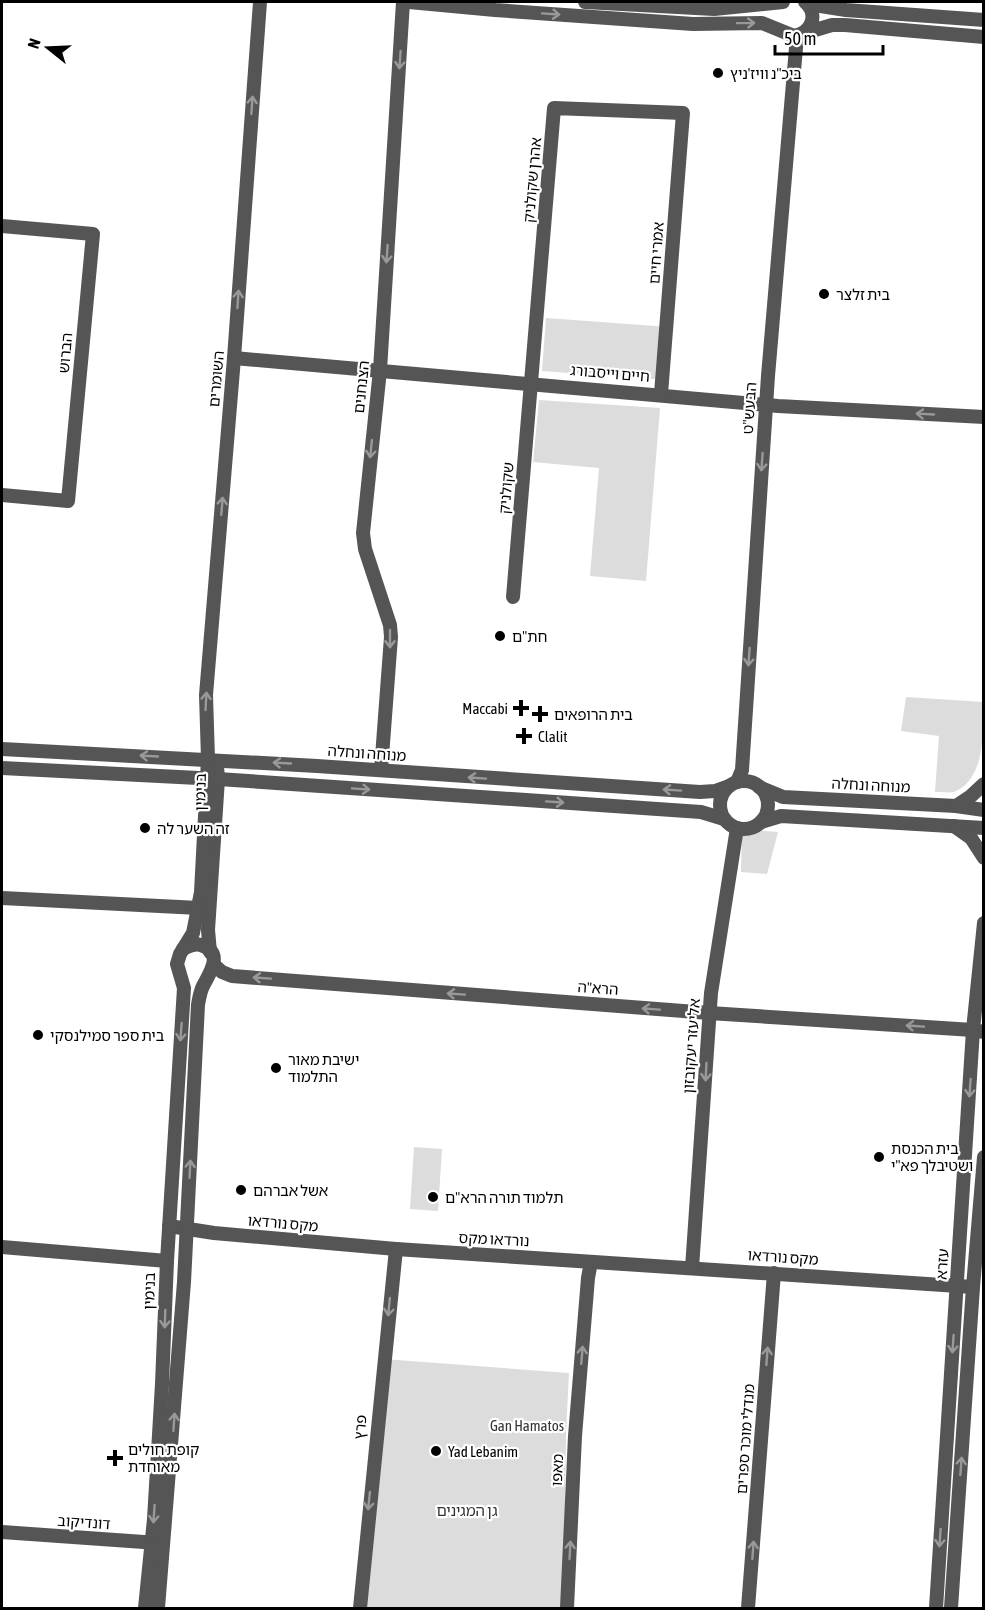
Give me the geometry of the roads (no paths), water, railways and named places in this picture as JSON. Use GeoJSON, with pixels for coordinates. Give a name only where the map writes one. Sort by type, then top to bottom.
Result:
{"type":"FeatureCollection","features":[{"type":"Feature","properties":{"kind":"street","name":"השומרים"},"geometry":{"type":"LineString","coordinates":[[208,759],[206,695],[260,2]]}},
{"type":"Feature","properties":{"kind":"street","name":"הצנחנים"},"geometry":{"type":"LineString","coordinates":[[381,770],[391,637],[365,549],[363,533],[380,370],[403,2]]}},
{"type":"Feature","properties":{"kind":"street"},"geometry":{"type":"LineString","coordinates":[[409,2],[693,24],[762,23],[788,35],[800,35],[832,25],[845,25],[980,37]]}},
{"type":"Feature","properties":{"kind":"street"},"geometry":{"type":"LineString","coordinates":[[585,2],[714,9],[783,2]]}},
{"type":"Feature","properties":{"kind":"street"},"geometry":{"type":"LineString","coordinates":[[781,31],[776,23],[776,13],[783,2]]}},
{"type":"Feature","properties":{"kind":"street"},"geometry":{"type":"LineString","coordinates":[[806,3],[846,10],[984,20]]}},
{"type":"Feature","properties":{"kind":"street","name":"הבעש\"ט"},"geometry":{"type":"LineString","coordinates":[[733,784],[742,771],[766,404],[800,35],[808,30],[813,20],[812,12],[806,3]]}},
{"type":"Feature","properties":{"kind":"street","name":"אהרן שקולניק"},"geometry":{"type":"LineString","coordinates":[[531,383],[554,108],[683,113]]}},
{"type":"Feature","properties":{"kind":"street","name":"אמרי חיים"},"geometry":{"type":"LineString","coordinates":[[661,394],[683,113]]}},
{"type":"Feature","properties":{"kind":"street","name":"הברוש"},"geometry":{"type":"LineString","coordinates":[[2,226],[93,234],[68,501],[2,495]]}},
{"type":"Feature","properties":{"kind":"street","name":"חיים וייסבורג"},"geometry":{"type":"LineString","coordinates":[[234,358],[766,404],[984,417]]}},
{"type":"Feature","properties":{"kind":"street","name":"שקולניק"},"geometry":{"type":"LineString","coordinates":[[513,597],[531,383]]}},
{"type":"Feature","properties":{"kind":"street","name":"מנוחה ונחלה"},"geometry":{"type":"LineString","coordinates":[[2,748],[208,759],[700,792],[715,791],[733,784]]}},
{"type":"Feature","properties":{"kind":"street","name":"בנימין"},"geometry":{"type":"LineString","coordinates":[[145,1608],[158,1543],[184,1282],[198,1005],[211,964],[208,930],[212,779],[208,759]]}},
{"type":"Feature","properties":{"kind":"street"},"geometry":{"type":"LineString","coordinates":[[2,768],[212,779],[701,812],[724,819],[737,828],[750,829],[761,822],[782,816],[984,828]]}},
{"type":"Feature","properties":{"kind":"street","name":"בנימין"},"geometry":{"type":"LineString","coordinates":[[183,949],[193,933],[199,908],[212,779]]}},
{"type":"Feature","properties":{"kind":"street"},"geometry":{"type":"LineString","coordinates":[[724,819],[721,812],[721,798],[733,784],[753,783],[759,787],[768,800],[768,808],[761,822]]}},
{"type":"Feature","properties":{"kind":"street"},"geometry":{"type":"LineString","coordinates":[[956,806],[984,784]]}},
{"type":"Feature","properties":{"kind":"street","name":"מנוחה ונחלה"},"geometry":{"type":"LineString","coordinates":[[759,787],[783,797],[956,806],[984,810]]}},
{"type":"Feature","properties":{"kind":"street"},"geometry":{"type":"LineString","coordinates":[[952,825],[971,838],[984,858]]}},
{"type":"Feature","properties":{"kind":"street","name":"אליעזר יעקובזון"},"geometry":{"type":"LineString","coordinates":[[692,1268],[709,1013],[715,956],[737,828]]}},
{"type":"Feature","properties":{"kind":"street"},"geometry":{"type":"LineString","coordinates":[[2,898],[199,908]]}},
{"type":"Feature","properties":{"kind":"street","name":"עזרא"},"geometry":{"type":"LineString","coordinates":[[936,1608],[957,1285],[979,1031],[984,923]]}},
{"type":"Feature","properties":{"kind":"street"},"geometry":{"type":"LineString","coordinates":[[194,944],[200,945],[211,964],[203,980],[191,981],[181,974],[177,959],[183,949],[194,944]]}},
{"type":"Feature","properties":{"kind":"street","name":"הרא\"ה"},"geometry":{"type":"LineString","coordinates":[[211,964],[232,976],[709,1013],[979,1031]]}},
{"type":"Feature","properties":{"kind":"street","name":"בנימין"},"geometry":{"type":"LineString","coordinates":[[158,1608],[162,1384],[167,1261],[184,988],[181,974]]}},
{"type":"Feature","properties":{"kind":"street"},"geometry":{"type":"LineString","coordinates":[[951,1608],[984,1157]]}},
{"type":"Feature","properties":{"kind":"street","name":"מקס נורדאו"},"geometry":{"type":"LineString","coordinates":[[169,1226],[249,1236],[396,1249]]}},
{"type":"Feature","properties":{"kind":"street"},"geometry":{"type":"LineString","coordinates":[[2,1247],[167,1261],[184,1282]]}},
{"type":"Feature","properties":{"kind":"street","name":"נורדאו מקס"},"geometry":{"type":"LineString","coordinates":[[396,1249],[591,1262]]}},
{"type":"Feature","properties":{"kind":"street","name":"פרץ"},"geometry":{"type":"LineString","coordinates":[[360,1608],[396,1249]]}},
{"type":"Feature","properties":{"kind":"street","name":"מקס נורדאו"},"geometry":{"type":"LineString","coordinates":[[591,1262],[973,1287]]}},
{"type":"Feature","properties":{"kind":"street","name":"מאפו"},"geometry":{"type":"LineString","coordinates":[[567,1608],[575,1436],[591,1262]]}},
{"type":"Feature","properties":{"kind":"street","name":"מנדלי מוכר ספרים"},"geometry":{"type":"LineString","coordinates":[[748,1608],[774,1273]]}},
{"type":"Feature","properties":{"kind":"street","name":"דונדיקוב"},"geometry":{"type":"LineString","coordinates":[[2,1532],[158,1543]]}},
{"type":"Feature","properties":{"kind":"place","name":"ביכ\"נ וויז'ניץ"},"geometry":{"type":"Point","coordinates":[718,73]}},
{"type":"Feature","properties":{"kind":"place","name":"בית זלצר"},"geometry":{"type":"Point","coordinates":[824,294]}},
{"type":"Feature","properties":{"kind":"place","name":"חת\"ם"},"geometry":{"type":"Point","coordinates":[500,636]}},
{"type":"Feature","properties":{"kind":"place","name":"Maccabi"},"geometry":{"type":"Point","coordinates":[521,708]}},
{"type":"Feature","properties":{"kind":"place","name":"בית הרופאים"},"geometry":{"type":"Point","coordinates":[540,714]}},
{"type":"Feature","properties":{"kind":"place","name":"Clalit"},"geometry":{"type":"Point","coordinates":[524,736]}},
{"type":"Feature","properties":{"kind":"place","name":"זה השער לה"},"geometry":{"type":"Point","coordinates":[145,828]}},
{"type":"Feature","properties":{"kind":"place","name":"בית ספר סמילנסקי"},"geometry":{"type":"Point","coordinates":[38,1035]}},
{"type":"Feature","properties":{"kind":"place","name":"ישיבת מאור התלמוד"},"geometry":{"type":"Point","coordinates":[276,1068]}},
{"type":"Feature","properties":{"kind":"place","name":"בית הכנסת ושטיבלך פא\"י"},"geometry":{"type":"Point","coordinates":[879,1157]}},
{"type":"Feature","properties":{"kind":"place","name":"אשל אברהם"},"geometry":{"type":"Point","coordinates":[241,1190]}},
{"type":"Feature","properties":{"kind":"place","name":"תלמוד תורה הרא\"ם"},"geometry":{"type":"Point","coordinates":[433,1197]}},
{"type":"Feature","properties":{"kind":"place","name":"Yad Lebanim"},"geometry":{"type":"Point","coordinates":[436,1451]}},
{"type":"Feature","properties":{"kind":"place","name":"קופת חולים מאוחדת"},"geometry":{"type":"Point","coordinates":[115,1458]}},
{"type":"Feature","properties":{"kind":"park label","name":"Gan Hamatos"},"geometry":{"type":"Point","coordinates":[527,1425]}},
{"type":"Feature","properties":{"kind":"park label","name":"גן המגינים"},"geometry":{"type":"Point","coordinates":[467,1510]}}]}
